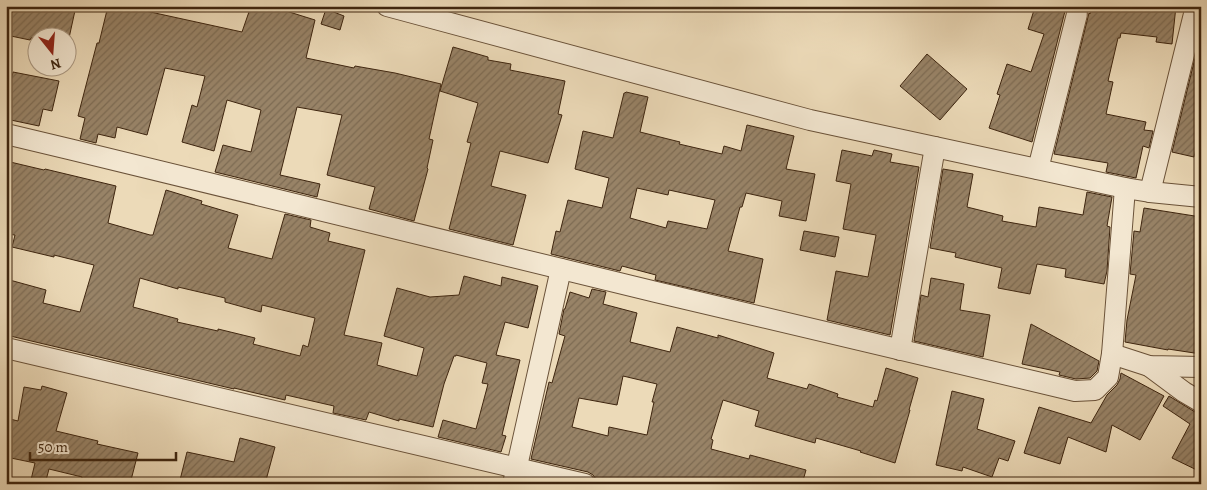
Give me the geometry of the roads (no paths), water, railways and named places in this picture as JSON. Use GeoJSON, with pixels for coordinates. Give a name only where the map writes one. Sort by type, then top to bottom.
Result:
{"type":"FeatureCollection","features":[{"type":"Feature","properties":{"kind":"street"},"geometry":{"type":"LineString","coordinates":[[387,6],[810,120],[1125,188],[1201,197]]}},
{"type":"Feature","properties":{"kind":"street"},"geometry":{"type":"LineString","coordinates":[[1150,192],[1196,6]]}},
{"type":"Feature","properties":{"kind":"street"},"geometry":{"type":"LineString","coordinates":[[1038,169],[1077,14]]}},
{"type":"Feature","properties":{"kind":"street"},"geometry":{"type":"LineString","coordinates":[[6,134],[561,269],[1076,391],[1095,390],[1108,376],[1112,354],[1125,188]]}},
{"type":"Feature","properties":{"kind":"street"},"geometry":{"type":"LineString","coordinates":[[900,350],[935,147]]}},
{"type":"Feature","properties":{"kind":"street"},"geometry":{"type":"LineString","coordinates":[[515,475],[561,269]]}},
{"type":"Feature","properties":{"kind":"street"},"geometry":{"type":"LineString","coordinates":[[6,348],[515,475],[586,484]]}},
{"type":"Feature","properties":{"kind":"street"},"geometry":{"type":"LineString","coordinates":[[1112,354],[1149,366],[1201,367]]}},
{"type":"Feature","properties":{"kind":"street"},"geometry":{"type":"LineString","coordinates":[[1149,366],[1201,402]]}}]}
